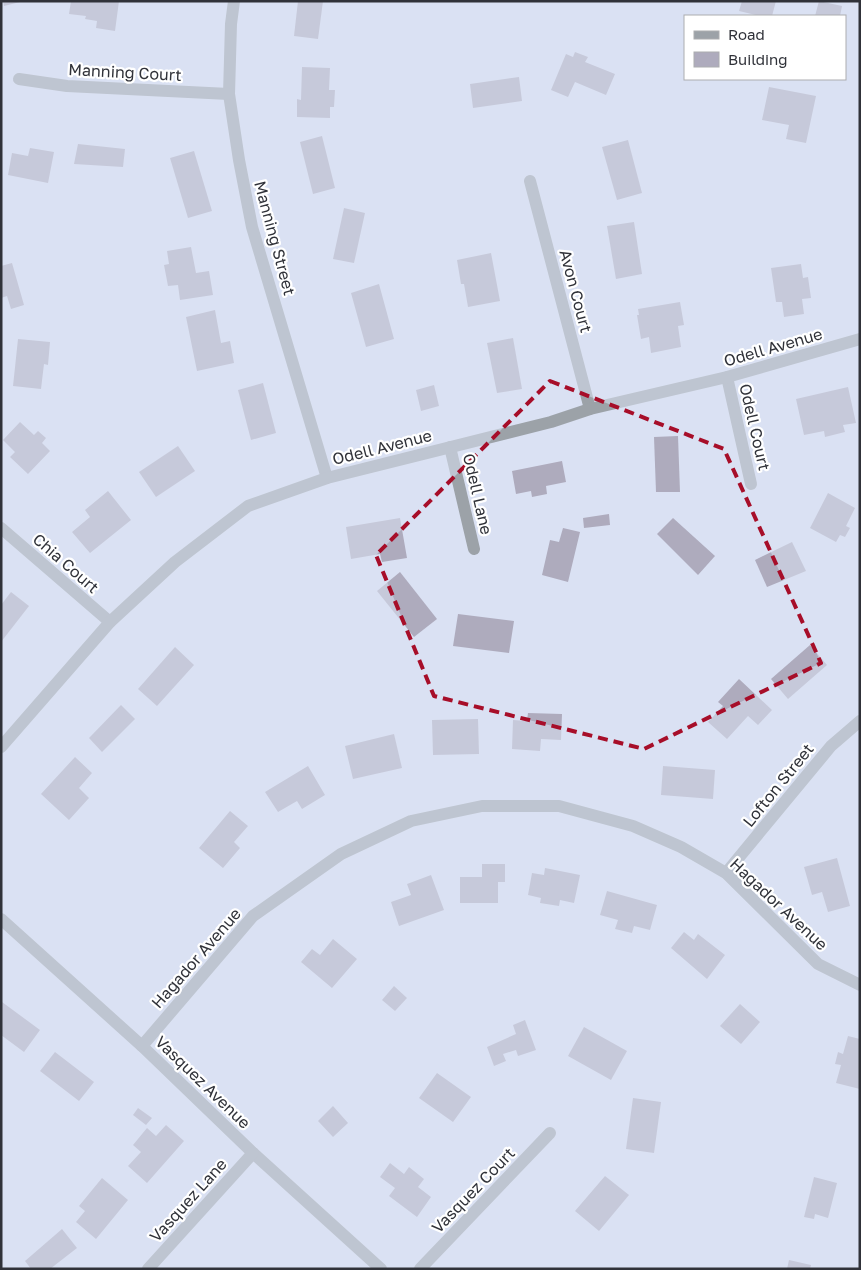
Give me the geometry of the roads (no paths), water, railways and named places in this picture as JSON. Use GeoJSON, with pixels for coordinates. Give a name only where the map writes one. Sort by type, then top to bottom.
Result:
{"type":"FeatureCollection","features":[{"type":"Feature","properties":{"kind":"street","name":"Manning Street"},"geometry":{"type":"LineString","coordinates":[[234,1],[231,24],[229,94],[252,226],[328,478]]}},
{"type":"Feature","properties":{"kind":"street","name":"Manning Court"},"geometry":{"type":"LineString","coordinates":[[19,79],[67,86],[229,94]]}},
{"type":"Feature","properties":{"kind":"street","name":"Avon Court"},"geometry":{"type":"LineString","coordinates":[[530,181],[590,409]]}},
{"type":"Feature","properties":{"kind":"street","name":"Odell Avenue"},"geometry":{"type":"LineString","coordinates":[[1,747],[110,622],[175,562],[248,506],[328,478],[551,422],[590,409],[728,378],[860,339]]}},
{"type":"Feature","properties":{"kind":"street","name":"Odell Court"},"geometry":{"type":"LineString","coordinates":[[728,378],[751,484]]}},
{"type":"Feature","properties":{"kind":"street","name":"Odell Lane"},"geometry":{"type":"LineString","coordinates":[[450,447],[474,549]]}},
{"type":"Feature","properties":{"kind":"street","name":"Chia Court"},"geometry":{"type":"LineString","coordinates":[[1,528],[110,622]]}},
{"type":"Feature","properties":{"kind":"street","name":"Lofton Street"},"geometry":{"type":"LineString","coordinates":[[726,873],[831,746],[860,721]]}},
{"type":"Feature","properties":{"kind":"street","name":"Hagador Avenue"},"geometry":{"type":"LineString","coordinates":[[142,1046],[253,916],[341,854],[411,821],[482,806],[559,806],[633,826],[681,846],[726,873],[818,964],[860,985]]}},
{"type":"Feature","properties":{"kind":"street","name":"Vasquez Avenue"},"geometry":{"type":"LineString","coordinates":[[1,919],[142,1046],[253,1153],[380,1269]]}},
{"type":"Feature","properties":{"kind":"street","name":"Vasquez Court"},"geometry":{"type":"LineString","coordinates":[[420,1269],[550,1133]]}},
{"type":"Feature","properties":{"kind":"street","name":"Vasquez Lane"},"geometry":{"type":"LineString","coordinates":[[148,1269],[253,1153]]}}]}
